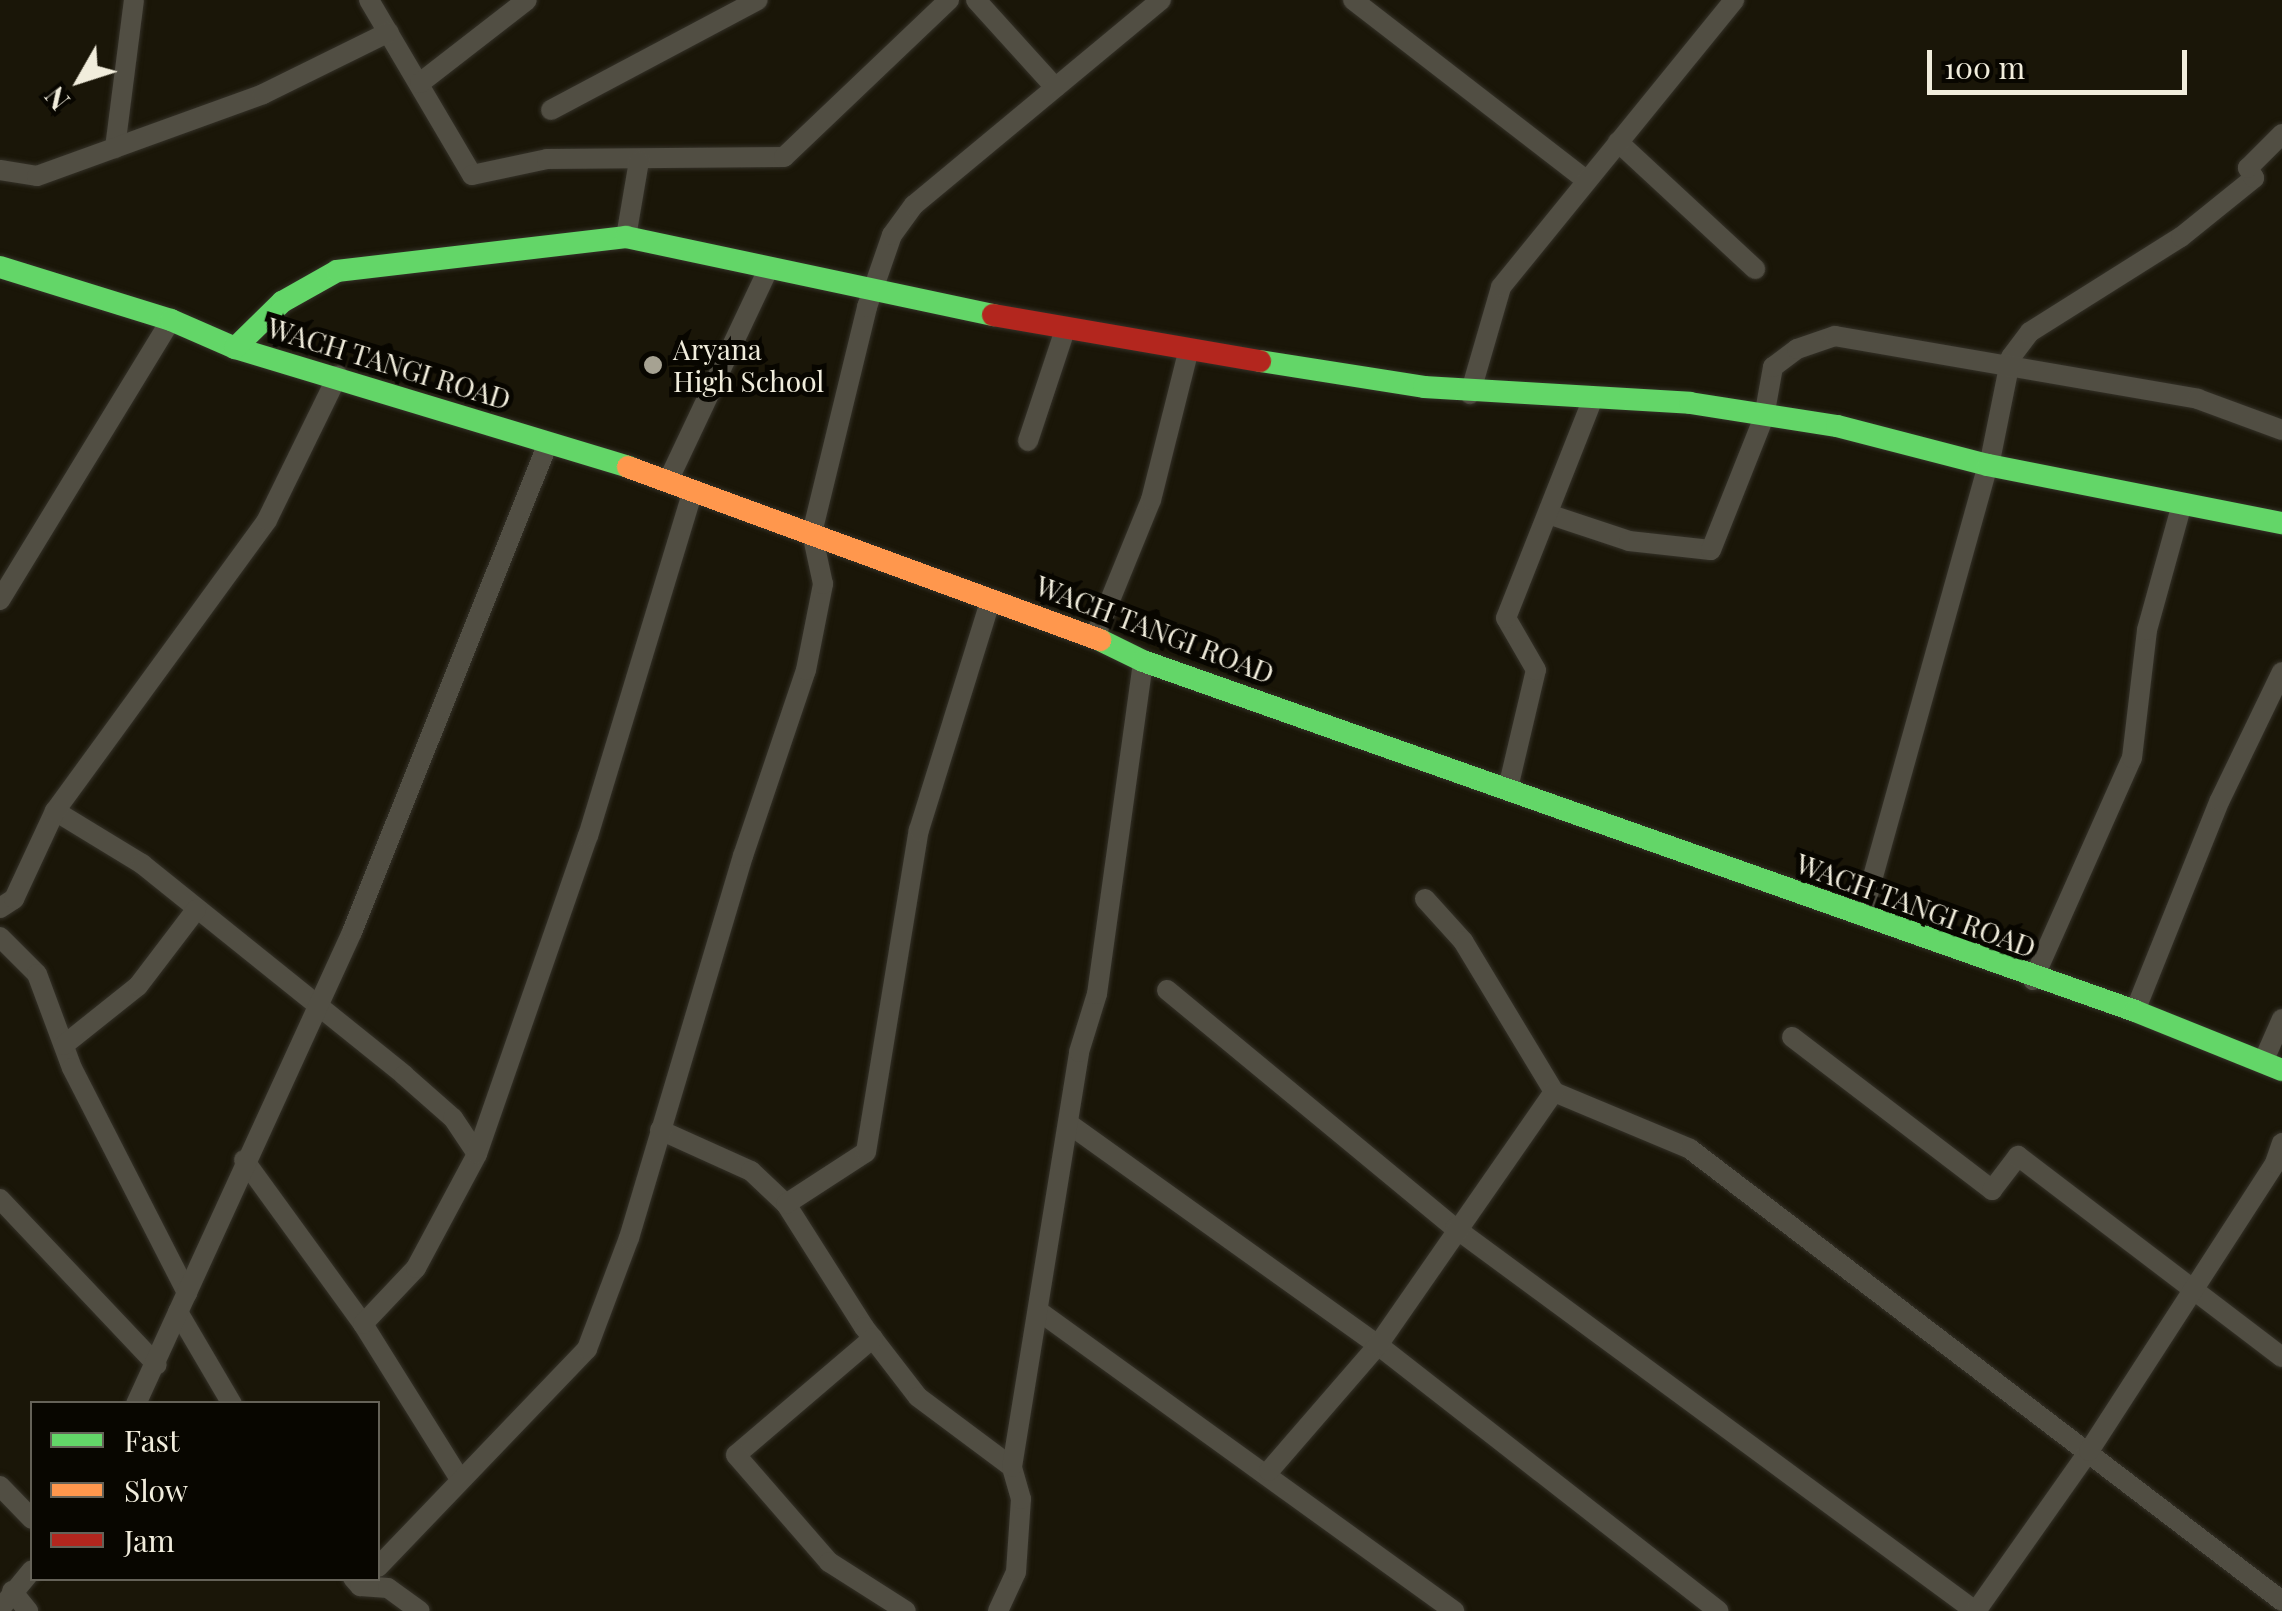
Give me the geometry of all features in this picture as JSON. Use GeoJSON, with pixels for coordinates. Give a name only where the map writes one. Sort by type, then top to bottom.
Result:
{"type":"FeatureCollection","features":[{"type":"Feature","properties":{"kind":"main road"},"geometry":{"type":"LineString","coordinates":[[235,348],[282,302],[337,271],[626,237],[768,272],[873,289],[1065,330],[1470,394],[1690,403],[1837,426],[1989,463],[2282,523]]}},
{"type":"Feature","properties":{"kind":"main road","name":"WACH TANGI ROAD"},"geometry":{"type":"LineString","coordinates":[[0,267],[171,320],[235,348],[338,375],[669,479],[692,491],[1094,637],[1143,661],[1508,788],[2033,980],[2135,1010],[2273,1066]]}},
{"type":"Feature","properties":{"kind":"street"},"geometry":{"type":"LineString","coordinates":[[115,148],[134,0]]}},
{"type":"Feature","properties":{"kind":"street"},"geometry":{"type":"LineString","coordinates":[[369,0],[472,175],[548,159],[638,161],[659,154],[784,157],[949,0]]}},
{"type":"Feature","properties":{"kind":"street"},"geometry":{"type":"LineString","coordinates":[[420,83],[528,0]]}},
{"type":"Feature","properties":{"kind":"street"},"geometry":{"type":"LineString","coordinates":[[551,110],[758,0]]}},
{"type":"Feature","properties":{"kind":"street"},"geometry":{"type":"LineString","coordinates":[[976,0],[1055,86]]}},
{"type":"Feature","properties":{"kind":"street"},"geometry":{"type":"LineString","coordinates":[[380,1566],[587,1349],[806,670],[822,584],[812,533],[873,289],[892,235],[914,204],[1161,0]]}},
{"type":"Feature","properties":{"kind":"street"},"geometry":{"type":"LineString","coordinates":[[1353,0],[1586,180]]}},
{"type":"Feature","properties":{"kind":"street"},"geometry":{"type":"LineString","coordinates":[[1470,394],[1501,287],[1734,0]]}},
{"type":"Feature","properties":{"kind":"street"},"geometry":{"type":"LineString","coordinates":[[0,170],[38,176],[264,94],[390,32]]}},
{"type":"Feature","properties":{"kind":"street"},"geometry":{"type":"LineString","coordinates":[[1862,916],[1989,463],[2009,366],[2030,332],[2069,301],[2181,237],[2254,178],[2248,168],[2282,134]]}},
{"type":"Feature","properties":{"kind":"street"},"geometry":{"type":"LineString","coordinates":[[1618,142],[1755,269]]}},
{"type":"Feature","properties":{"kind":"street"},"geometry":{"type":"LineString","coordinates":[[626,237],[638,161]]}},
{"type":"Feature","properties":{"kind":"street"},"geometry":{"type":"LineString","coordinates":[[669,479],[768,272]]}},
{"type":"Feature","properties":{"kind":"street"},"geometry":{"type":"LineString","coordinates":[[0,600],[171,320]]}},
{"type":"Feature","properties":{"kind":"street"},"geometry":{"type":"LineString","coordinates":[[1028,441],[1065,330]]}},
{"type":"Feature","properties":{"kind":"street"},"geometry":{"type":"LineString","coordinates":[[1548,514],[1628,541],[1712,550],[1764,417],[1773,367],[1797,349],[1835,336],[2198,399],[2282,430]]}},
{"type":"Feature","properties":{"kind":"street"},"geometry":{"type":"LineString","coordinates":[[1094,637],[1151,500],[1190,349]]}},
{"type":"Feature","properties":{"kind":"street"},"geometry":{"type":"LineString","coordinates":[[5,897],[55,811],[267,520],[338,375]]}},
{"type":"Feature","properties":{"kind":"street"},"geometry":{"type":"LineString","coordinates":[[1508,788],[1536,670],[1506,618],[1594,398]]}},
{"type":"Feature","properties":{"kind":"street"},"geometry":{"type":"LineString","coordinates":[[138,1401],[244,1160],[318,1007],[548,443]]}},
{"type":"Feature","properties":{"kind":"street"},"geometry":{"type":"LineString","coordinates":[[363,1324],[416,1268],[477,1154],[588,836],[692,491]]}},
{"type":"Feature","properties":{"kind":"street"},"geometry":{"type":"LineString","coordinates":[[2033,980],[2132,758],[2147,630],[2182,504]]}},
{"type":"Feature","properties":{"kind":"street"},"geometry":{"type":"LineString","coordinates":[[786,1204],[866,1152],[920,830],[991,599]]}},
{"type":"Feature","properties":{"kind":"street"},"geometry":{"type":"LineString","coordinates":[[998,1611],[1016,1572],[1021,1499],[1012,1467],[1079,1052],[1097,994],[1143,661]]}},
{"type":"Feature","properties":{"kind":"street"},"geometry":{"type":"LineString","coordinates":[[2135,1010],[2220,800],[2282,672]]}},
{"type":"Feature","properties":{"kind":"street"},"geometry":{"type":"LineString","coordinates":[[55,811],[142,864],[318,1007],[453,1118],[477,1154]]}},
{"type":"Feature","properties":{"kind":"street"},"geometry":{"type":"LineString","coordinates":[[1425,899],[1464,941],[1554,1092],[1690,1149],[2282,1601]]}},
{"type":"Feature","properties":{"kind":"street"},"geometry":{"type":"LineString","coordinates":[[64,1045],[138,986],[196,910]]}},
{"type":"Feature","properties":{"kind":"street"},"geometry":{"type":"LineString","coordinates":[[0,938],[37,974],[64,1045],[231,1401]]}},
{"type":"Feature","properties":{"kind":"street"},"geometry":{"type":"LineString","coordinates":[[1167,990],[1455,1228],[1975,1611],[2089,1451],[2280,1158]]}},
{"type":"Feature","properties":{"kind":"street"},"geometry":{"type":"LineString","coordinates":[[2273,1066],[2282,1018]]}},
{"type":"Feature","properties":{"kind":"street"},"geometry":{"type":"LineString","coordinates":[[1792,1036],[1992,1190],[2018,1156],[2190,1291],[2282,1357]]}},
{"type":"Feature","properties":{"kind":"street"},"geometry":{"type":"LineString","coordinates":[[1270,1472],[1378,1345],[1455,1228],[1554,1092]]}},
{"type":"Feature","properties":{"kind":"street"},"geometry":{"type":"LineString","coordinates":[[1069,1124],[1378,1345],[1718,1611]]}},
{"type":"Feature","properties":{"kind":"street"},"geometry":{"type":"LineString","coordinates":[[660,1130],[752,1171],[786,1204],[873,1338],[918,1397],[1012,1467]]}},
{"type":"Feature","properties":{"kind":"street"},"geometry":{"type":"LineString","coordinates":[[244,1160],[363,1324],[460,1479]]}},
{"type":"Feature","properties":{"kind":"street"},"geometry":{"type":"LineString","coordinates":[[0,1199],[156,1366]]}},
{"type":"Feature","properties":{"kind":"street"},"geometry":{"type":"LineString","coordinates":[[1040,1312],[1270,1472],[1454,1611]]}},
{"type":"Feature","properties":{"kind":"street"},"geometry":{"type":"LineString","coordinates":[[873,1338],[736,1454],[829,1562],[906,1611]]}},
{"type":"Feature","properties":{"kind":"street"},"geometry":{"type":"LineString","coordinates":[[0,1486],[30,1517]]}},
{"type":"Feature","properties":{"kind":"street"},"geometry":{"type":"LineString","coordinates":[[28,1611],[6,1600],[30,1572]]}},
{"type":"Feature","properties":{"kind":"street"},"geometry":{"type":"LineString","coordinates":[[360,1581],[388,1588],[420,1611]]}},
{"type":"Feature","properties":{"kind":"street"},"geometry":{"type":"LineString","coordinates":[[380,1611],[388,1588]]}},
{"type":"Feature","properties":{"kind":"traffic: fast"},"geometry":{"type":"LineString","coordinates":[[235,348],[282,302],[337,271],[626,237],[993,315]]}},
{"type":"Feature","properties":{"kind":"traffic: fast"},"geometry":{"type":"LineString","coordinates":[[0,267],[171,320],[235,348],[628,467]]}},
{"type":"Feature","properties":{"kind":"traffic: fast"},"geometry":{"type":"LineString","coordinates":[[1260,361],[1424,387],[1690,403],[1837,426],[1988,465],[2282,523]]}},
{"type":"Feature","properties":{"kind":"traffic: fast"},"geometry":{"type":"LineString","coordinates":[[1100,640],[1143,661],[2135,1011],[2282,1070]]}},
{"type":"Feature","properties":{"kind":"traffic: slow"},"geometry":{"type":"LineString","coordinates":[[628,467],[1100,640]]}},
{"type":"Feature","properties":{"kind":"traffic: jam"},"geometry":{"type":"LineString","coordinates":[[993,315],[1260,361]]}},
{"type":"Feature","properties":{"kind":"place","name":"Aryana High School"},"geometry":{"type":"Point","coordinates":[653,365]}}]}
